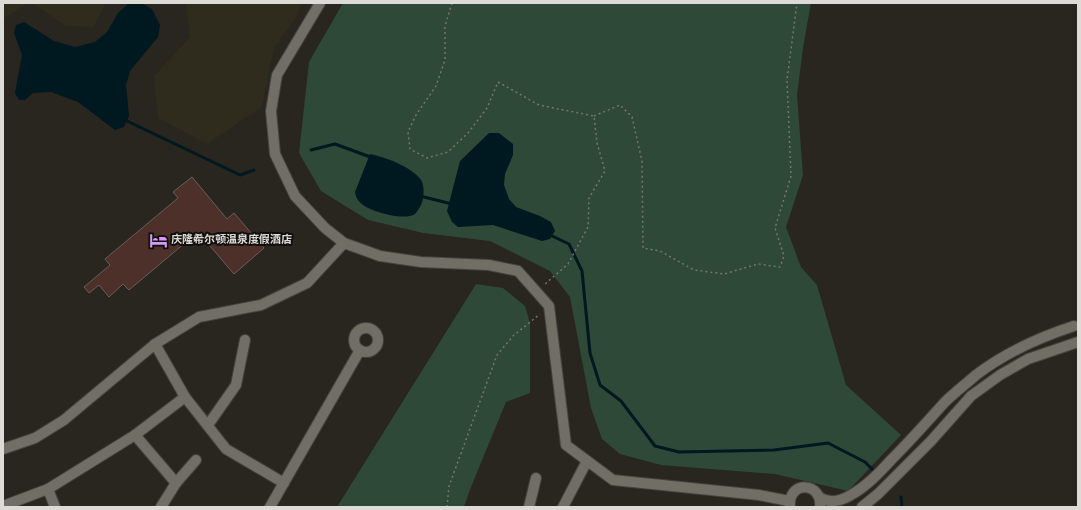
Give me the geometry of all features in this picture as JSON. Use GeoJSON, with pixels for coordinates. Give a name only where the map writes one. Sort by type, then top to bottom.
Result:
{"type":"FeatureCollection","features":[{"type":"Feature","properties":{"kind":"street"},"geometry":{"type":"LineString","coordinates":[[320,3],[277,75],[271,111],[275,154],[295,196],[325,228],[344,243],[380,256],[421,262],[489,264],[518,271],[549,306],[566,445],[613,480],[759,495],[790,504],[794,492],[803,487],[813,490],[820,502],[838,500],[850,496],[863,487],[884,468],[945,402],[978,374],[1017,350],[1076,322],[1075,335],[1078,339]]}},
{"type":"Feature","properties":{"kind":"street"},"geometry":{"type":"LineString","coordinates":[[3,449],[35,438],[64,420],[155,344],[199,317],[261,305],[307,283],[344,243]]}},
{"type":"Feature","properties":{"kind":"street"},"geometry":{"type":"LineString","coordinates":[[208,425],[236,385],[245,340]]}},
{"type":"Feature","properties":{"kind":"street"},"geometry":{"type":"LineString","coordinates":[[862,507],[878,494],[931,441],[971,396],[1000,375],[1028,359],[1078,342]]}},
{"type":"Feature","properties":{"kind":"street"},"geometry":{"type":"LineString","coordinates":[[155,344],[185,397],[226,449],[284,484]]}},
{"type":"Feature","properties":{"kind":"street"},"geometry":{"type":"LineString","coordinates":[[270,507],[360,350]]}},
{"type":"Feature","properties":{"kind":"street"},"geometry":{"type":"LineString","coordinates":[[3,506],[48,489],[135,435],[185,397]]}},
{"type":"Feature","properties":{"kind":"street"},"geometry":{"type":"LineString","coordinates":[[135,435],[176,483]]}},
{"type":"Feature","properties":{"kind":"street"},"geometry":{"type":"LineString","coordinates":[[161,507],[176,483],[196,460]]}},
{"type":"Feature","properties":{"kind":"street"},"geometry":{"type":"LineString","coordinates":[[563,507],[587,461]]}},
{"type":"Feature","properties":{"kind":"street"},"geometry":{"type":"LineString","coordinates":[[529,507],[536,478]]}},
{"type":"Feature","properties":{"kind":"street"},"geometry":{"type":"LineString","coordinates":[[48,489],[55,507]]}},
{"type":"Feature","properties":{"kind":"path"},"geometry":{"type":"LineString","coordinates":[[452,3],[445,26],[445,60],[436,86],[416,115],[408,132],[410,149],[428,158],[448,152],[468,133],[487,108],[498,82],[539,105],[594,116],[620,104],[632,117],[642,161],[644,248],[660,251],[694,270],[724,274],[758,264],[780,267],[784,256],[775,228],[791,176],[787,80],[797,3]]}},
{"type":"Feature","properties":{"kind":"path"},"geometry":{"type":"LineString","coordinates":[[536,292],[568,264],[588,227],[589,198],[605,171],[597,143],[594,116]]}},
{"type":"Feature","properties":{"kind":"path"},"geometry":{"type":"LineString","coordinates":[[447,507],[449,486],[497,354],[513,336],[549,306]]}},
{"type":"Feature","properties":{"kind":"shaded area"},"geometry":{"type":"Polygon","coordinates":[[[3,3],[27,3],[3,19],[3,3]]]}},
{"type":"Feature","properties":{"kind":"shaded area"},"geometry":{"type":"Polygon","coordinates":[[[32,3],[106,3],[93,27],[66,26],[32,3]]]}},
{"type":"Feature","properties":{"kind":"shaded area"},"geometry":{"type":"Polygon","coordinates":[[[184,3],[301,3],[297,16],[274,48],[262,107],[207,144],[158,118],[154,76],[190,37],[186,4],[184,3]]]}},
{"type":"Feature","properties":{"kind":"green space"},"geometry":{"type":"Polygon","coordinates":[[[343,3],[811,3],[797,95],[803,175],[786,227],[801,267],[817,285],[846,385],[901,435],[848,491],[775,474],[661,465],[620,454],[602,439],[591,408],[570,297],[550,271],[490,241],[423,233],[368,220],[321,191],[299,153],[309,62],[343,3]]]}},
{"type":"Feature","properties":{"kind":"green space"},"geometry":{"type":"Polygon","coordinates":[[[476,284],[503,288],[525,306],[530,323],[530,393],[506,402],[464,507],[337,507],[476,284]]]}},
{"type":"Feature","properties":{"kind":"water"},"geometry":{"type":"Polygon","coordinates":[[[141,3],[152,9],[160,25],[158,37],[130,71],[126,85],[129,116],[124,127],[115,130],[78,102],[51,92],[33,93],[25,100],[19,100],[15,93],[22,55],[14,33],[16,25],[24,22],[54,41],[75,47],[95,42],[107,32],[118,13],[128,4],[141,3]]]}},
{"type":"Feature","properties":{"kind":"water"},"geometry":{"type":"Polygon","coordinates":[[[489,133],[499,133],[513,144],[513,155],[505,174],[504,185],[509,199],[516,207],[551,222],[555,231],[550,239],[542,241],[493,225],[458,227],[452,222],[447,211],[460,161],[489,133]]]}},
{"type":"Feature","properties":{"kind":"water"},"geometry":{"type":"Polygon","coordinates":[[[370,154],[390,160],[405,167],[417,175],[421,180],[424,189],[423,200],[415,214],[404,217],[389,215],[368,208],[359,201],[355,192],[370,154]]]}},
{"type":"Feature","properties":{"kind":"building","name":"庆隆·希尔顿温泉度假酒店"},"geometry":{"type":"Polygon","coordinates":[[[192,177],[227,219],[234,213],[264,248],[234,274],[198,232],[129,290],[123,284],[109,297],[99,285],[89,293],[84,287],[110,265],[105,259],[178,198],[173,192],[192,177]]]}},
{"type":"Feature","properties":{"kind":"waterway"},"geometry":{"type":"LineString","coordinates":[[125,120],[240,175],[254,170]]}},
{"type":"Feature","properties":{"kind":"waterway"},"geometry":{"type":"LineString","coordinates":[[311,150],[335,144],[373,158]]}},
{"type":"Feature","properties":{"kind":"waterway"},"geometry":{"type":"LineString","coordinates":[[420,196],[452,204]]}},
{"type":"Feature","properties":{"kind":"waterway"},"geometry":{"type":"LineString","coordinates":[[548,234],[569,244],[582,271],[590,353],[600,385],[621,401],[655,446],[679,452],[774,450],[828,443],[865,462],[872,469]]}},
{"type":"Feature","properties":{"kind":"waterway"},"geometry":{"type":"LineString","coordinates":[[901,497],[902,507]]}},
{"type":"Feature","properties":{"kind":"place","name":"庆隆·希尔顿温泉度假酒店"},"geometry":{"type":"Point","coordinates":[158,240]}}]}
